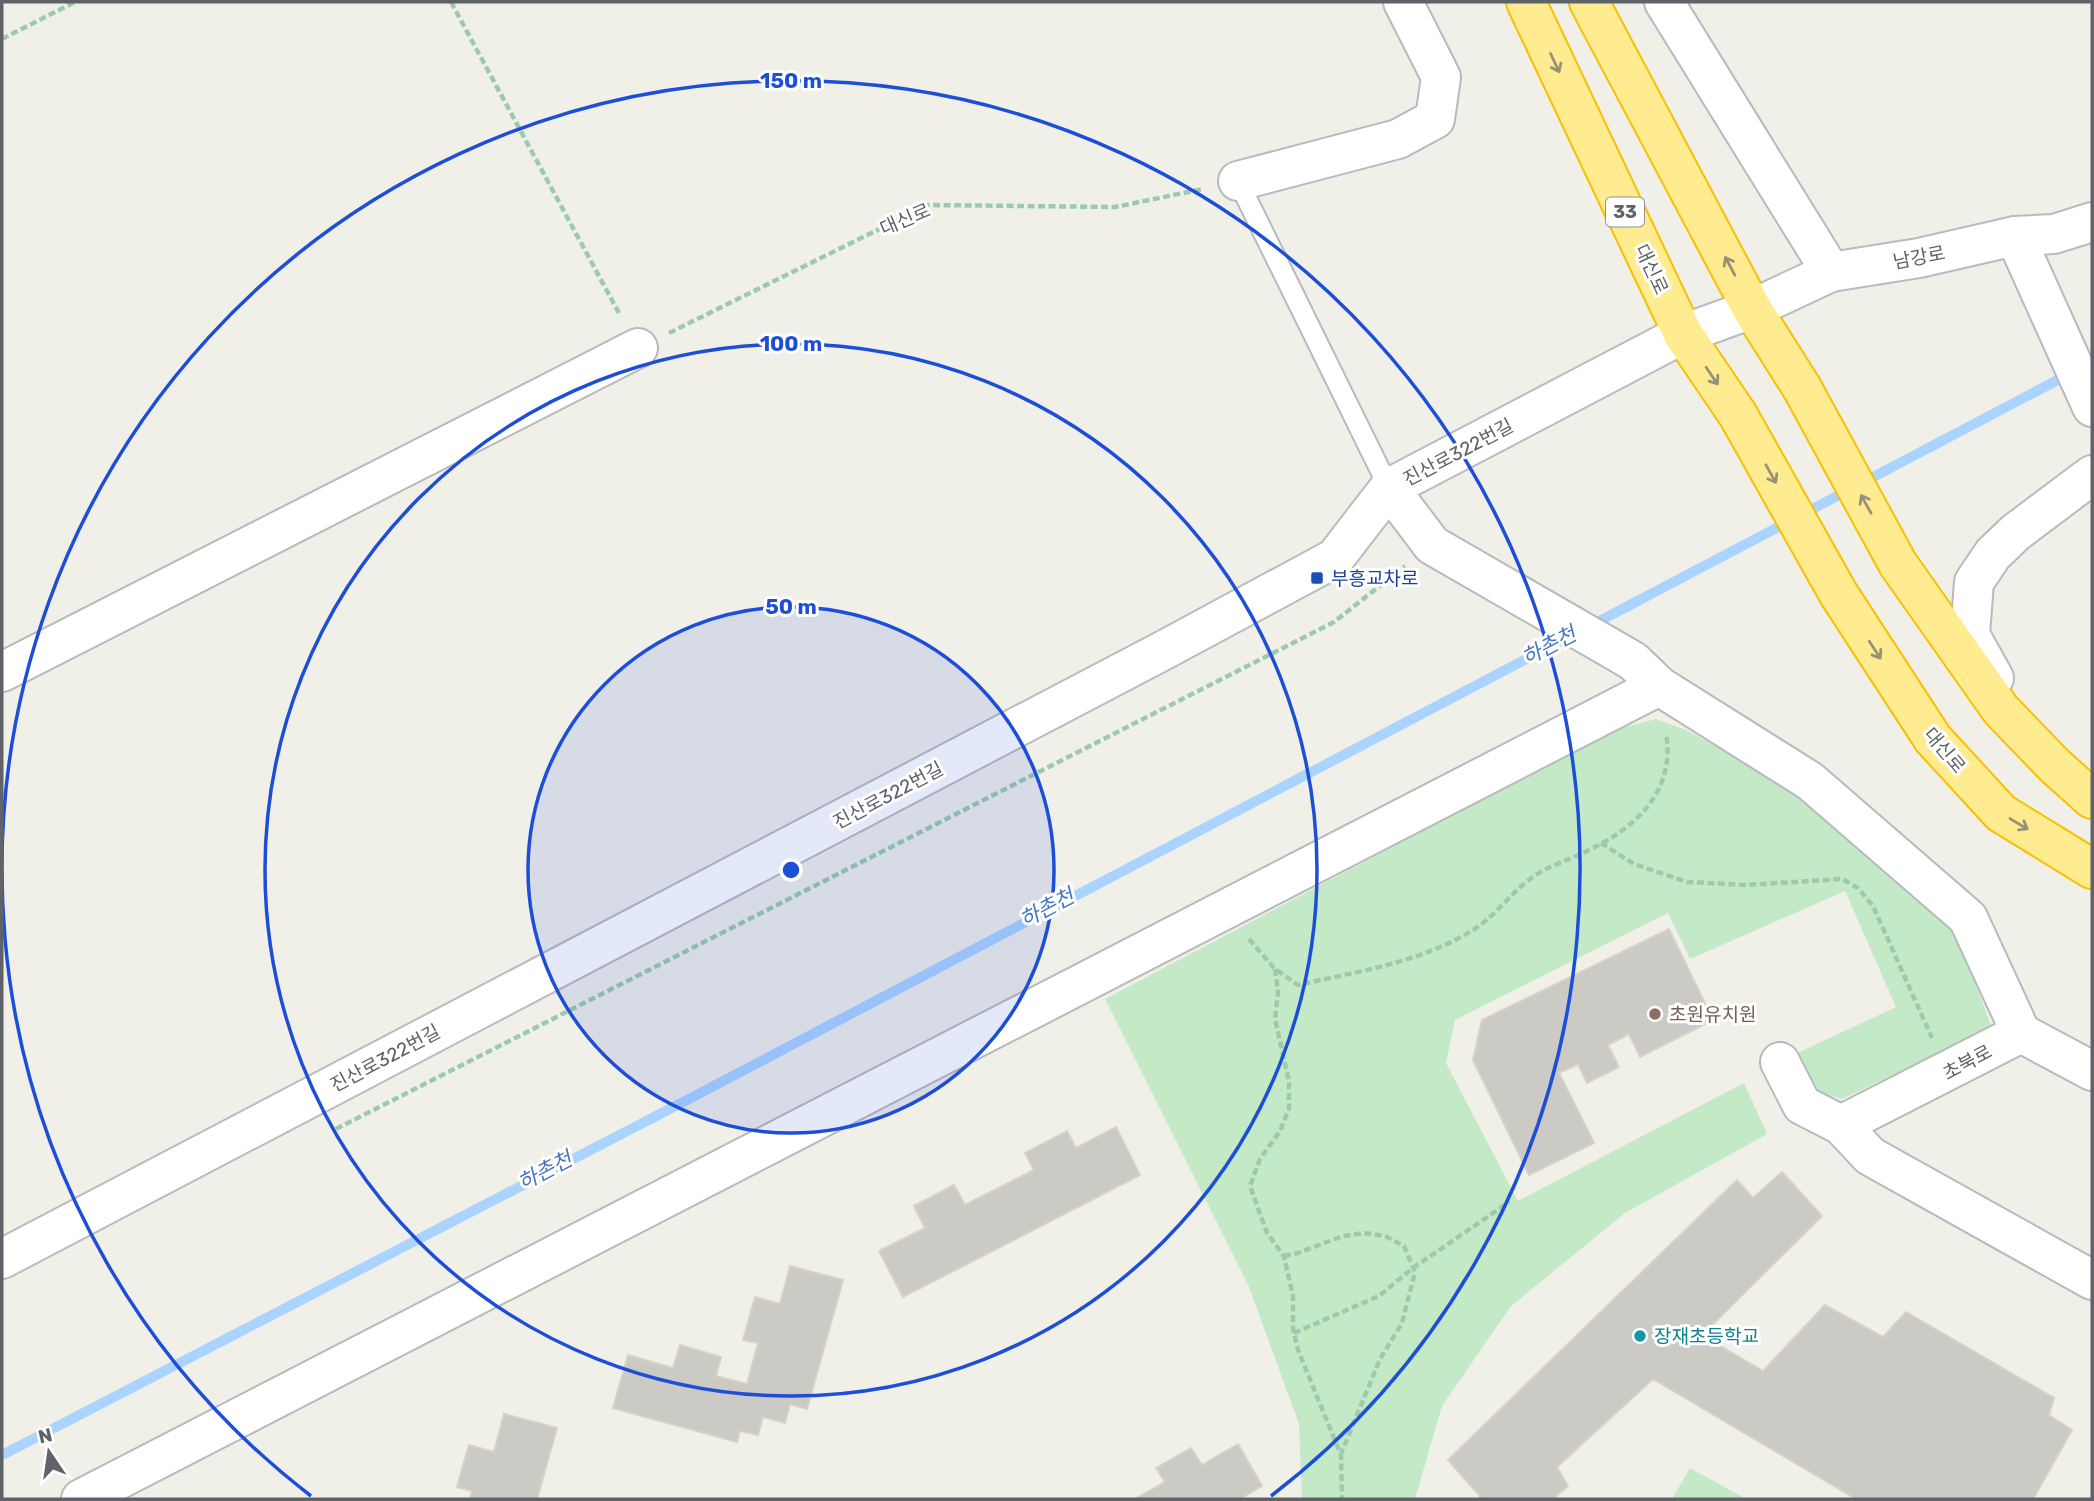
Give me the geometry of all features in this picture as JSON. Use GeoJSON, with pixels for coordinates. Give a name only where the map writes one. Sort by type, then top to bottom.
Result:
{"type":"FeatureCollection","features":[{"type":"Feature","properties":{"kind":"highway","name":"대신로"},"geometry":{"type":"LineString","coordinates":[[1526,2],[1683,334],[1738,415],[1838,593],[1933,739],[2001,813],[2092,869]]}},
{"type":"Feature","properties":{"kind":"highway"},"geometry":{"type":"LineString","coordinates":[[1588,2],[1752,309],[1802,388],[1898,564],[2001,710],[2055,766],[2092,799]]}},
{"type":"Feature","properties":{"kind":"street"},"geometry":{"type":"LineString","coordinates":[[1238,181],[1398,139],[1435,119],[1441,78],[1403,2]]}},
{"type":"Feature","properties":{"kind":"street"},"geometry":{"type":"LineString","coordinates":[[1664,2],[1830,272]]}},
{"type":"Feature","properties":{"kind":"street","name":"남강로"},"geometry":{"type":"LineString","coordinates":[[1752,309],[1830,272],[1919,258],[2015,236],[2054,233],[2092,222]]}},
{"type":"Feature","properties":{"kind":"street"},"geometry":{"type":"LineString","coordinates":[[2015,236],[2092,407]]}},
{"type":"Feature","properties":{"kind":"street","name":"진산로322번길"},"geometry":{"type":"LineString","coordinates":[[2,1259],[1335,558],[1389,488],[1683,334],[1752,309]]}},
{"type":"Feature","properties":{"kind":"street"},"geometry":{"type":"LineString","coordinates":[[2,672],[638,348]]}},
{"type":"Feature","properties":{"kind":"street"},"geometry":{"type":"LineString","coordinates":[[2055,766],[2012,708],[1970,635],[1974,582],[1993,554],[2016,532],[2092,475]]}},
{"type":"Feature","properties":{"kind":"street"},"geometry":{"type":"LineString","coordinates":[[1389,488],[1432,545],[1646,673],[1810,782],[1968,918],[2021,1033],[2092,1071]]}},
{"type":"Feature","properties":{"kind":"street"},"geometry":{"type":"LineString","coordinates":[[80,1499],[1223,909],[1646,673]]}},
{"type":"Feature","properties":{"kind":"street","name":"초북로"},"geometry":{"type":"LineString","coordinates":[[1841,1125],[2021,1033]]}},
{"type":"Feature","properties":{"kind":"street"},"geometry":{"type":"LineString","coordinates":[[1780,1062],[1802,1105],[1841,1125],[1870,1156],[2092,1280]]}},
{"type":"Feature","properties":{"kind":"lane"},"geometry":{"type":"LineString","coordinates":[[1238,181],[1389,488]]}},
{"type":"Feature","properties":{"kind":"path"},"geometry":{"type":"LineString","coordinates":[[2,39],[75,2]]}},
{"type":"Feature","properties":{"kind":"path"},"geometry":{"type":"LineString","coordinates":[[451,2],[638,348]]}},
{"type":"Feature","properties":{"kind":"path","name":"대신로"},"geometry":{"type":"LineString","coordinates":[[638,348],[928,205],[1115,207],[1238,181]]}},
{"type":"Feature","properties":{"kind":"path"},"geometry":{"type":"LineString","coordinates":[[326,1135],[1335,622],[1432,545]]}},
{"type":"Feature","properties":{"kind":"path"},"geometry":{"type":"LineString","coordinates":[[1223,909],[1275,968],[1297,985],[1426,954],[1479,926],[1537,874],[1601,843],[1643,815],[1664,783],[1668,744],[1646,673]]}},
{"type":"Feature","properties":{"kind":"path"},"geometry":{"type":"LineString","coordinates":[[1601,843],[1634,864],[1687,882],[1746,885],[1842,880],[1858,888],[1873,906],[1948,1072]]}},
{"type":"Feature","properties":{"kind":"path"},"geometry":{"type":"LineString","coordinates":[[1275,968],[1278,992],[1275,1019],[1289,1081],[1289,1109],[1280,1131],[1260,1159],[1250,1185],[1267,1233],[1284,1255],[1293,1296],[1294,1333],[1298,1350],[1341,1455],[1342,1499]]}},
{"type":"Feature","properties":{"kind":"path"},"geometry":{"type":"LineString","coordinates":[[1294,1333],[1379,1296],[1413,1268],[1509,1202]]}},
{"type":"Feature","properties":{"kind":"path"},"geometry":{"type":"LineString","coordinates":[[1284,1255],[1298,1253],[1343,1236],[1364,1233],[1385,1236],[1404,1246],[1415,1272],[1402,1323],[1380,1359],[1341,1455]]}},
{"type":"Feature","properties":{"kind":"green space"},"geometry":{"type":"Polygon","coordinates":[[[1656,719],[1686,730],[1805,795],[1957,934],[1992,1028],[1842,1099],[1810,1090],[1793,1055],[1896,1007],[1845,891],[1690,959],[1668,913],[1455,1020],[1446,1063],[1518,1201],[1744,1083],[1767,1134],[1625,1213],[1511,1306],[1442,1406],[1415,1499],[1302,1499],[1299,1424],[1249,1287],[1105,999],[1614,730],[1656,719]]]}},
{"type":"Feature","properties":{"kind":"green space"},"geometry":{"type":"Polygon","coordinates":[[[1690,1468],[1746,1499],[1672,1499],[1690,1468]]]}},
{"type":"Feature","properties":{"kind":"building"},"geometry":{"type":"Polygon","coordinates":[[[1669,929],[1713,1020],[1640,1057],[1629,1034],[1619,1039],[1608,1045],[1619,1067],[1587,1083],[1578,1064],[1559,1073],[1594,1143],[1529,1175],[1473,1060],[1482,1020],[1669,929]]]}},
{"type":"Feature","properties":{"kind":"building"},"geometry":{"type":"Polygon","coordinates":[[[1116,1127],[1140,1175],[903,1297],[879,1251],[925,1228],[914,1206],[954,1185],[965,1205],[1034,1170],[1025,1153],[1067,1131],[1076,1148],[1116,1127]]]}},
{"type":"Feature","properties":{"kind":"building","name":"장재초등학교"},"geometry":{"type":"Polygon","coordinates":[[[1782,1172],[1822,1216],[1702,1335],[1763,1371],[1825,1305],[1883,1337],[1906,1312],[2054,1398],[2049,1415],[2072,1430],[2033,1499],[1856,1499],[1653,1379],[1557,1467],[1568,1486],[1553,1499],[1478,1499],[1480,1496],[1448,1460],[1737,1180],[1753,1198],[1782,1172]]]}},
{"type":"Feature","properties":{"kind":"building"},"geometry":{"type":"Polygon","coordinates":[[[790,1266],[843,1280],[807,1409],[790,1404],[785,1423],[763,1417],[758,1435],[740,1431],[737,1442],[613,1408],[628,1355],[673,1368],[680,1345],[721,1357],[716,1376],[747,1384],[758,1343],[743,1340],[755,1297],[780,1304],[790,1266]]]}},
{"type":"Feature","properties":{"kind":"building"},"geometry":{"type":"Polygon","coordinates":[[[504,1414],[557,1428],[537,1499],[470,1499],[472,1491],[457,1487],[469,1445],[494,1452],[504,1414]]]}},
{"type":"Feature","properties":{"kind":"building"},"geometry":{"type":"Polygon","coordinates":[[[1238,1444],[1262,1486],[1240,1499],[1135,1499],[1165,1482],[1156,1468],[1191,1448],[1202,1465],[1238,1444]]]}},
{"type":"Feature","properties":{"kind":"waterway","name":"하촌천"},"geometry":{"type":"LineString","coordinates":[[1590,626],[2071,373]]}},
{"type":"Feature","properties":{"kind":"waterway","name":"하촌천"},"geometry":{"type":"LineString","coordinates":[[2,1455],[687,1100],[1572,635]]}},
{"type":"Feature","properties":{"kind":"place","name":"부흥교차로"},"geometry":{"type":"Point","coordinates":[1317,578]}},
{"type":"Feature","properties":{"kind":"place","name":"초원유치원"},"geometry":{"type":"Point","coordinates":[1655,1014]}},
{"type":"Feature","properties":{"kind":"place","name":"장재초등학교"},"geometry":{"type":"Point","coordinates":[1640,1336]}}]}
